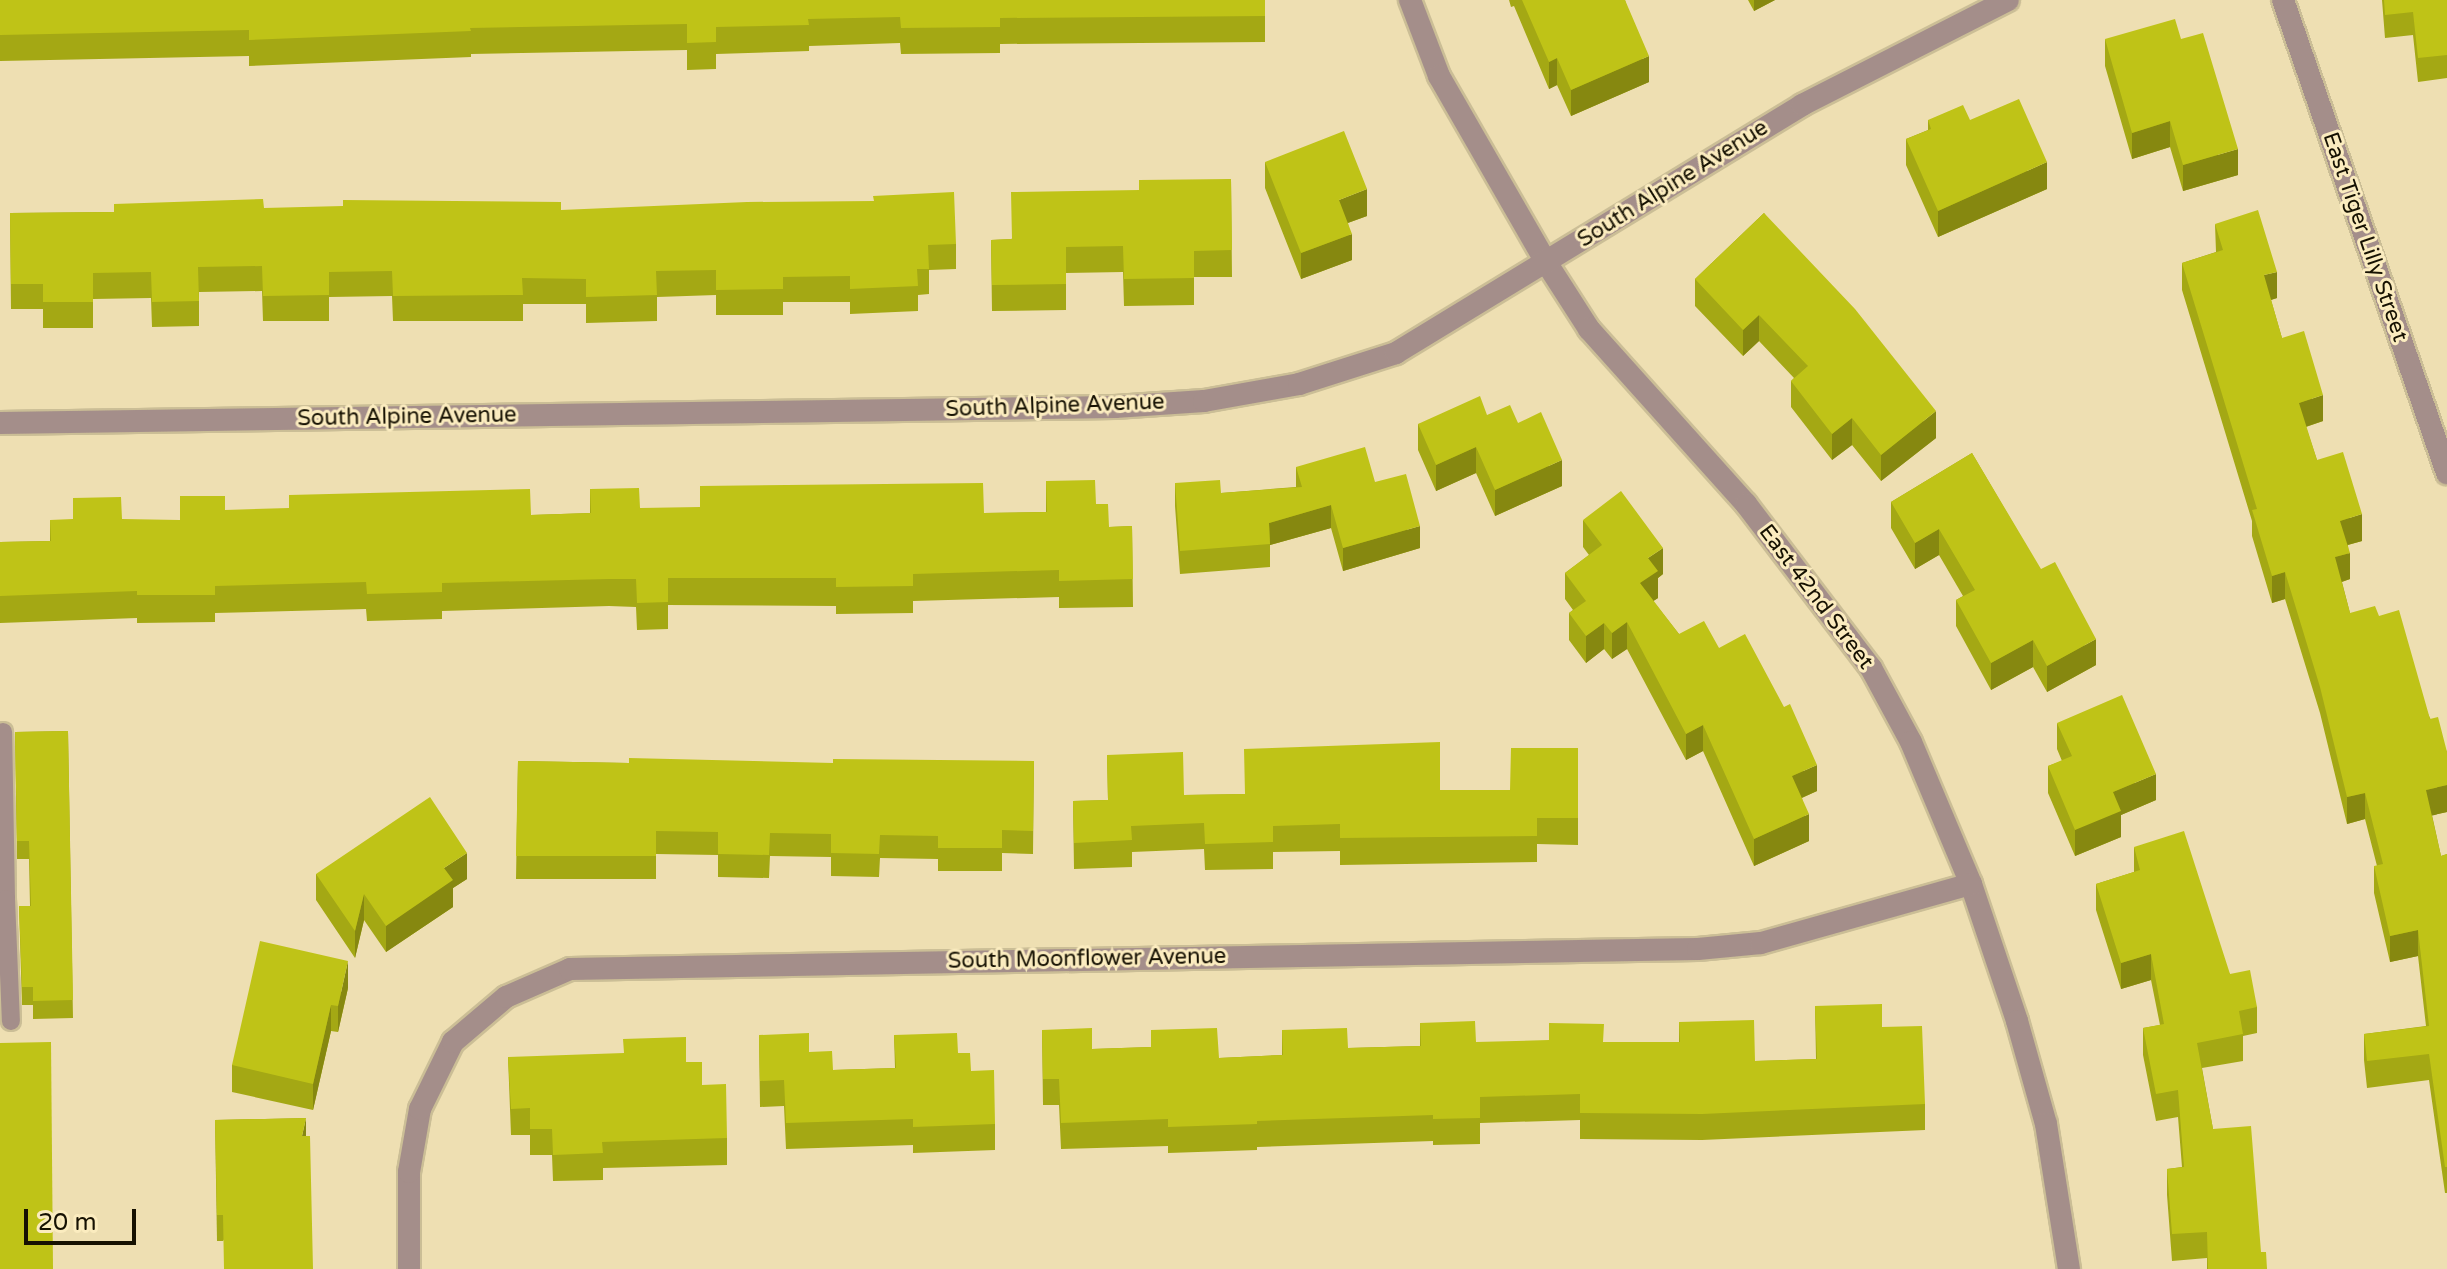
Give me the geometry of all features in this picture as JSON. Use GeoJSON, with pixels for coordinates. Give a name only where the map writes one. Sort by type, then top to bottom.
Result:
{"type":"FeatureCollection","features":[{"type":"Feature","properties":{"kind":"street","name":"East 42nd Street"},"geometry":{"type":"LineString","coordinates":[[1410,0],[1439,76],[1546,262],[1589,329],[1746,504],[1871,668],[1911,742],[1971,884],[2017,1021],[2046,1124],[2069,1269]]}},
{"type":"Feature","properties":{"kind":"street","name":"South Alpine Avenue"},"geometry":{"type":"LineString","coordinates":[[0,423],[1100,407],[1204,401],[1299,384],[1396,353],[1802,105],[2008,0]]}},
{"type":"Feature","properties":{"kind":"street","name":"East Tiger Lilly Street"},"geometry":{"type":"LineString","coordinates":[[2283,0],[2447,473]]}},
{"type":"Feature","properties":{"kind":"street","name":"South Moonflower Avenue"},"geometry":{"type":"LineString","coordinates":[[409,1269],[409,1172],[420,1109],[453,1042],[506,997],[570,969],[1698,949],[1761,943],[1971,884]]}},
{"type":"Feature","properties":{"kind":"lane"},"geometry":{"type":"LineString","coordinates":[[3,732],[3,899],[11,1021]]}},
{"type":"Feature","properties":{"kind":"building"},"geometry":{"type":"Polygon","coordinates":[[[0,0],[1265,0],[1265,16],[1000,18],[1000,27],[901,28],[900,17],[808,19],[809,25],[716,27],[716,42],[687,43],[687,24],[470,28],[471,31],[249,40],[249,30],[0,35],[0,0]]]}},
{"type":"Feature","properties":{"kind":"building"},"geometry":{"type":"Polygon","coordinates":[[[1522,0],[1625,0],[1649,56],[1571,90],[1557,58],[1549,62],[1522,0]]]}},
{"type":"Feature","properties":{"kind":"building"},"geometry":{"type":"Polygon","coordinates":[[[2384,0],[2447,0],[2447,55],[2418,58],[2413,12],[2385,15],[2384,0]]]}},
{"type":"Feature","properties":{"kind":"building"},"geometry":{"type":"Polygon","coordinates":[[[2175,19],[2181,39],[2203,33],[2238,149],[2183,165],[2170,121],[2132,133],[2105,39],[2175,19]]]}},
{"type":"Feature","properties":{"kind":"building"},"geometry":{"type":"Polygon","coordinates":[[[2019,99],[2047,162],[1938,211],[1906,139],[1931,129],[1928,120],[1963,105],[1970,120],[2019,99]]]}},
{"type":"Feature","properties":{"kind":"building"},"geometry":{"type":"Polygon","coordinates":[[[1344,131],[1367,189],[1339,200],[1352,234],[1301,253],[1265,162],[1344,131]]]}},
{"type":"Feature","properties":{"kind":"building"},"geometry":{"type":"Polygon","coordinates":[[[1231,179],[1232,250],[1194,251],[1194,278],[1124,279],[1123,246],[1066,247],[1066,284],[992,285],[991,240],[1012,239],[1011,192],[1139,190],[1139,180],[1231,179]]]}},
{"type":"Feature","properties":{"kind":"building"},"geometry":{"type":"Polygon","coordinates":[[[954,192],[956,244],[928,245],[929,269],[917,269],[918,286],[850,289],[850,276],[783,277],[783,289],[716,290],[716,270],[656,271],[657,295],[586,297],[586,279],[522,278],[523,295],[393,296],[392,271],[329,272],[329,295],[263,296],[262,266],[198,267],[199,301],[152,302],[151,272],[93,273],[93,302],[43,302],[43,284],[11,284],[10,213],[114,212],[114,204],[263,199],[264,208],[343,206],[343,200],[561,202],[561,210],[747,202],[874,201],[873,196],[954,192]]]}},
{"type":"Feature","properties":{"kind":"building"},"geometry":{"type":"Polygon","coordinates":[[[2258,210],[2277,272],[2264,275],[2282,338],[2304,331],[2323,395],[2299,403],[2317,460],[2343,452],[2362,514],[2340,521],[2350,553],[2335,557],[2350,613],[2375,606],[2379,616],[2399,610],[2430,719],[2438,717],[2447,752],[2447,785],[2426,790],[2441,856],[2447,854],[2447,1167],[2429,1054],[2367,1061],[2364,1034],[2429,1026],[2418,930],[2390,936],[2374,866],[2383,864],[2365,793],[2347,797],[2320,687],[2285,572],[2272,576],[2252,510],[2257,509],[2182,263],[2223,250],[2215,224],[2258,210]]]}},
{"type":"Feature","properties":{"kind":"building"},"geometry":{"type":"Polygon","coordinates":[[[1764,213],[1855,309],[1936,411],[1881,455],[1852,418],[1832,434],[1791,381],[1808,366],[1759,315],[1743,330],[1695,279],[1764,213]]]}},
{"type":"Feature","properties":{"kind":"building"},"geometry":{"type":"Polygon","coordinates":[[[1480,396],[1487,415],[1510,405],[1518,423],[1541,412],[1562,460],[1495,490],[1476,447],[1436,465],[1418,424],[1480,396]]]}},
{"type":"Feature","properties":{"kind":"building"},"geometry":{"type":"Polygon","coordinates":[[[1365,447],[1375,482],[1406,474],[1420,526],[1343,548],[1331,505],[1269,523],[1270,544],[1180,551],[1175,483],[1220,480],[1221,493],[1302,487],[1296,467],[1365,447]]]}},
{"type":"Feature","properties":{"kind":"building"},"geometry":{"type":"Polygon","coordinates":[[[1972,453],[2041,569],[2055,562],[2096,639],[2047,666],[2033,640],[1991,663],[1956,600],[1975,590],[1939,529],[1915,543],[1891,502],[1972,453]]]}},
{"type":"Feature","properties":{"kind":"building"},"geometry":{"type":"Polygon","coordinates":[[[1095,480],[1096,504],[1108,504],[1109,527],[1132,526],[1133,579],[1059,581],[1059,570],[913,574],[913,586],[836,587],[836,578],[668,578],[668,602],[637,603],[636,579],[442,583],[442,592],[367,594],[366,582],[215,586],[215,595],[137,595],[137,591],[0,596],[0,542],[51,541],[50,520],[73,519],[73,498],[121,497],[122,519],[180,520],[180,496],[225,496],[225,510],[289,508],[289,495],[530,489],[531,515],[591,513],[590,489],[639,488],[640,508],[700,507],[700,486],[983,483],[984,513],[1047,512],[1046,481],[1095,480]]]}},
{"type":"Feature","properties":{"kind":"building"},"geometry":{"type":"Polygon","coordinates":[[[1621,491],[1663,548],[1648,558],[1658,571],[1640,583],[1679,634],[1704,621],[1719,648],[1745,634],[1784,707],[1790,704],[1817,765],[1792,776],[1809,814],[1754,839],[1703,725],[1686,734],[1627,622],[1612,633],[1604,623],[1586,636],[1569,613],[1586,601],[1565,573],[1602,545],[1583,520],[1621,491]]]}},
{"type":"Feature","properties":{"kind":"building"},"geometry":{"type":"Polygon","coordinates":[[[2122,695],[2156,774],[2113,792],[2121,811],[2075,830],[2048,766],[2072,756],[2057,723],[2122,695]]]}},
{"type":"Feature","properties":{"kind":"building"},"geometry":{"type":"Polygon","coordinates":[[[68,731],[73,1000],[33,1001],[33,987],[22,987],[19,906],[31,906],[29,841],[17,841],[15,732],[68,731]]]}},
{"type":"Feature","properties":{"kind":"building"},"geometry":{"type":"Polygon","coordinates":[[[1440,742],[1440,790],[1510,790],[1511,748],[1578,748],[1578,818],[1537,818],[1537,836],[1340,838],[1340,824],[1273,826],[1273,842],[1205,844],[1204,823],[1131,826],[1132,840],[1074,843],[1073,801],[1108,800],[1107,755],[1183,752],[1184,795],[1245,794],[1244,749],[1440,742]]]}},
{"type":"Feature","properties":{"kind":"building"},"geometry":{"type":"Polygon","coordinates":[[[629,758],[833,763],[833,759],[1034,761],[1033,831],[1002,830],[1002,848],[938,848],[938,836],[880,835],[879,854],[831,853],[831,834],[770,833],[769,855],[718,854],[718,832],[656,831],[656,856],[516,856],[518,761],[629,763],[629,758]]]}},
{"type":"Feature","properties":{"kind":"building"},"geometry":{"type":"Polygon","coordinates":[[[430,797],[467,853],[444,868],[453,880],[386,926],[364,894],[355,931],[316,874],[430,797]]]}},
{"type":"Feature","properties":{"kind":"building"},"geometry":{"type":"Polygon","coordinates":[[[2184,831],[2230,974],[2250,970],[2257,1007],[2239,1011],[2243,1034],[2197,1043],[2213,1129],[2251,1126],[2261,1252],[2266,1252],[2267,1269],[2208,1269],[2207,1232],[2172,1234],[2167,1169],[2184,1167],[2178,1090],[2156,1094],[2143,1028],[2164,1024],[2151,954],[2121,963],[2096,884],[2140,870],[2134,847],[2184,831]]]}},
{"type":"Feature","properties":{"kind":"building"},"geometry":{"type":"Polygon","coordinates":[[[260,941],[348,961],[338,1006],[331,1005],[313,1084],[232,1065],[260,941]]]}},
{"type":"Feature","properties":{"kind":"building"},"geometry":{"type":"Polygon","coordinates":[[[1882,1004],[1882,1027],[1922,1026],[1925,1104],[1702,1114],[1580,1113],[1580,1094],[1480,1097],[1480,1118],[1433,1119],[1433,1115],[1168,1127],[1168,1119],[1061,1123],[1059,1079],[1043,1079],[1042,1030],[1092,1028],[1092,1049],[1151,1047],[1151,1030],[1217,1028],[1219,1058],[1283,1055],[1282,1030],[1347,1028],[1348,1048],[1421,1046],[1420,1023],[1475,1021],[1476,1042],[1549,1040],[1549,1023],[1604,1024],[1603,1042],[1680,1042],[1679,1022],[1754,1020],[1755,1061],[1817,1059],[1815,1006],[1882,1004]]]}},
{"type":"Feature","properties":{"kind":"building"},"geometry":{"type":"Polygon","coordinates":[[[809,1033],[809,1052],[832,1051],[833,1070],[896,1068],[894,1035],[957,1033],[958,1053],[970,1053],[971,1071],[994,1070],[995,1124],[913,1127],[913,1119],[786,1123],[784,1080],[760,1081],[759,1035],[809,1033]]]}},
{"type":"Feature","properties":{"kind":"building"},"geometry":{"type":"Polygon","coordinates":[[[686,1037],[686,1062],[702,1062],[702,1085],[726,1084],[727,1138],[602,1142],[603,1153],[553,1155],[552,1129],[530,1129],[530,1108],[511,1109],[508,1057],[624,1053],[623,1039],[686,1037]]]}},
{"type":"Feature","properties":{"kind":"building"},"geometry":{"type":"Polygon","coordinates":[[[51,1042],[53,1269],[0,1269],[0,1043],[51,1042]]]}},
{"type":"Feature","properties":{"kind":"building"},"geometry":{"type":"Polygon","coordinates":[[[306,1118],[302,1136],[310,1136],[313,1269],[224,1269],[223,1215],[217,1215],[215,1120],[306,1118]]]}}]}
